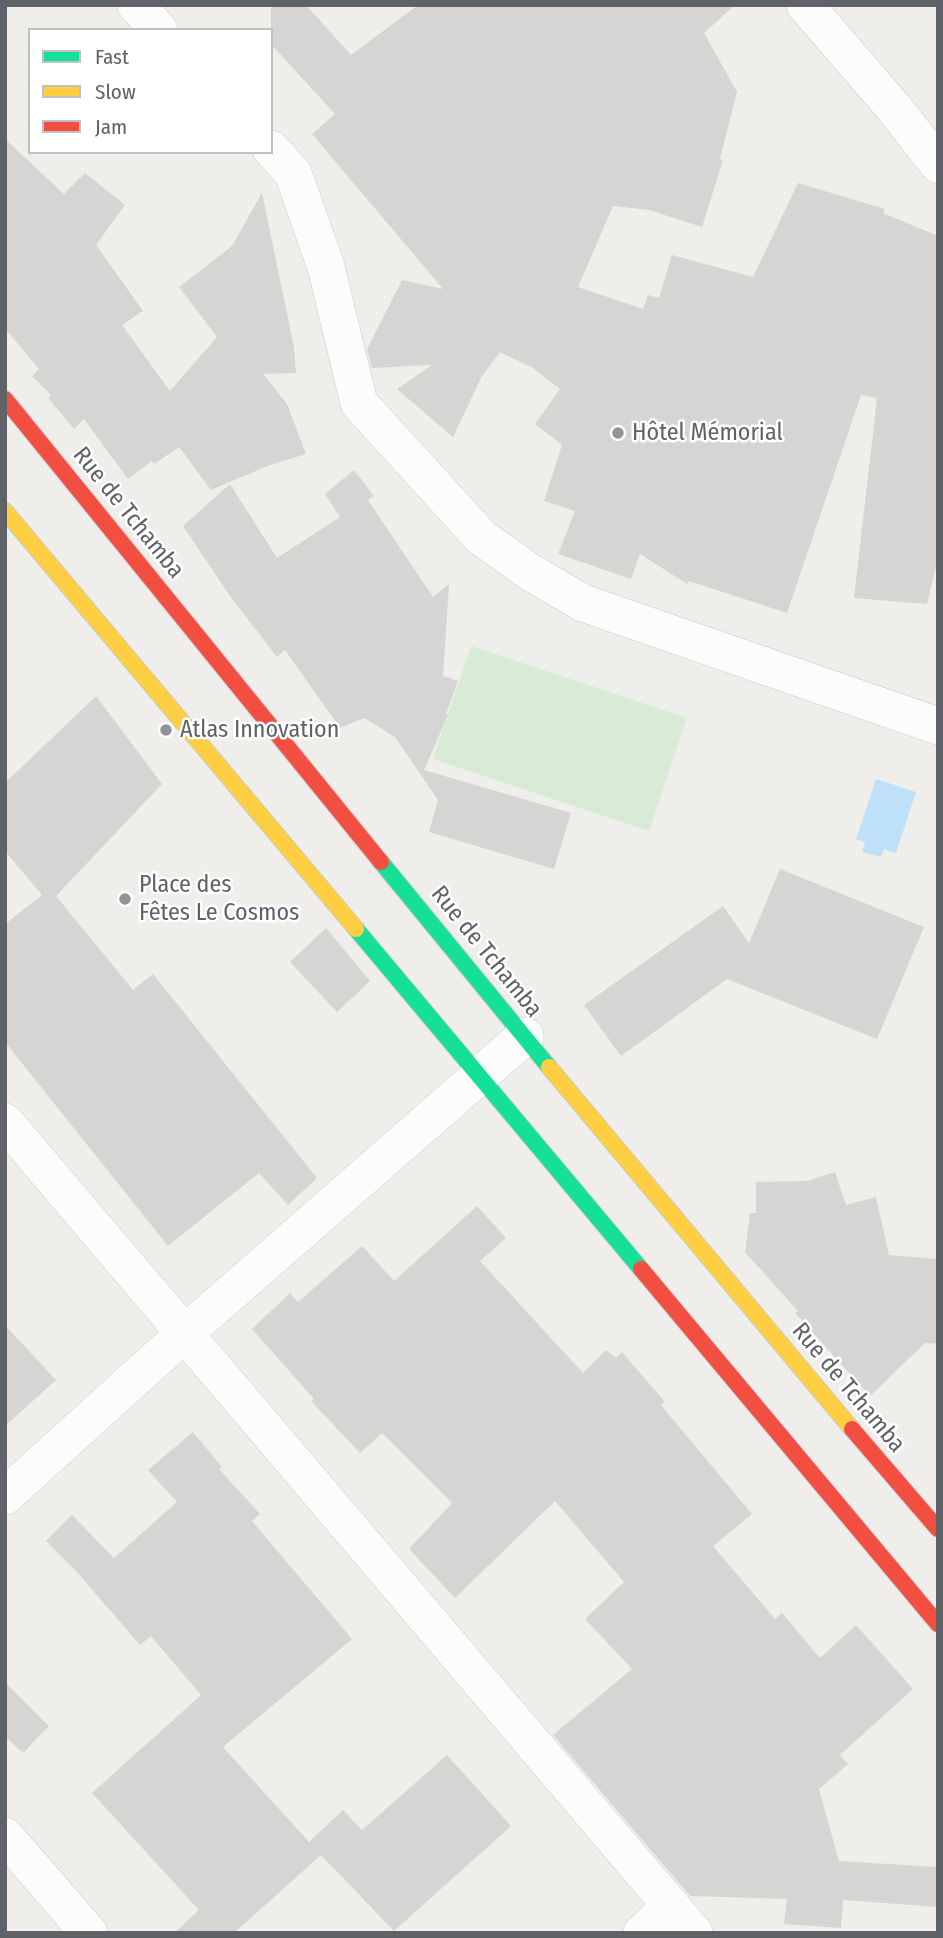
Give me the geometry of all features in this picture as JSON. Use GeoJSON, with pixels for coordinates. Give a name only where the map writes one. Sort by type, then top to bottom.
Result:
{"type":"FeatureCollection","features":[{"type":"Feature","properties":{"kind":"street"},"geometry":{"type":"LineString","coordinates":[[136,5],[157,28]]}},
{"type":"Feature","properties":{"kind":"street"},"geometry":{"type":"LineString","coordinates":[[805,5],[894,108],[938,164]]}},
{"type":"Feature","properties":{"kind":"street"},"geometry":{"type":"LineString","coordinates":[[273,151],[293,173],[322,255],[359,403],[481,537],[530,572],[583,603],[938,726]]}},
{"type":"Feature","properties":{"kind":"street","name":"Rue de Tchamba"},"geometry":{"type":"LineString","coordinates":[[5,399],[525,1036],[938,1529]]}},
{"type":"Feature","properties":{"kind":"street"},"geometry":{"type":"LineString","coordinates":[[5,511],[938,1624]]}},
{"type":"Feature","properties":{"kind":"street"},"geometry":{"type":"LineString","coordinates":[[5,1496],[184,1334],[525,1036]]}},
{"type":"Feature","properties":{"kind":"street"},"geometry":{"type":"LineString","coordinates":[[5,1122],[682,1919],[642,1933]]}},
{"type":"Feature","properties":{"kind":"street"},"geometry":{"type":"LineString","coordinates":[[5,1836],[89,1933]]}},
{"type":"Feature","properties":{"kind":"green space"},"geometry":{"type":"Polygon","coordinates":[[[471,646],[687,718],[649,831],[433,759],[471,646]]]}},
{"type":"Feature","properties":{"kind":"water"},"geometry":{"type":"Polygon","coordinates":[[[876,779],[916,792],[896,853],[884,849],[881,857],[862,852],[865,842],[856,839],[876,779]]]}},
{"type":"Feature","properties":{"kind":"building"},"geometry":{"type":"Polygon","coordinates":[[[271,5],[306,5],[351,55],[418,5],[735,5],[704,33],[737,92],[720,159],[723,160],[702,227],[649,210],[613,206],[578,287],[643,309],[648,295],[659,298],[672,255],[753,277],[798,183],[885,209],[883,213],[938,236],[938,558],[927,604],[854,598],[877,398],[861,395],[787,613],[689,581],[687,584],[640,554],[631,579],[558,554],[575,511],[544,501],[562,445],[535,424],[560,389],[533,368],[500,352],[482,376],[453,437],[397,389],[432,365],[372,368],[367,349],[402,280],[443,289],[312,134],[335,114],[273,46],[271,5]]]}},
{"type":"Feature","properties":{"kind":"building"},"geometry":{"type":"Polygon","coordinates":[[[5,139],[64,194],[85,173],[125,205],[96,245],[143,311],[122,325],[170,391],[217,337],[179,287],[232,246],[262,193],[294,347],[296,373],[263,374],[287,404],[306,454],[270,465],[211,490],[179,447],[154,464],[152,461],[128,479],[84,419],[74,429],[48,398],[51,395],[32,376],[39,369],[5,328],[5,139]]]}},
{"type":"Feature","properties":{"kind":"building"},"geometry":{"type":"Polygon","coordinates":[[[354,470],[374,496],[368,500],[433,597],[449,584],[443,676],[458,681],[446,714],[448,715],[424,770],[571,813],[554,869],[429,832],[438,800],[395,737],[364,718],[340,728],[285,650],[277,657],[230,596],[183,526],[230,484],[277,558],[340,517],[325,494],[354,470]]]}},
{"type":"Feature","properties":{"kind":"building"},"geometry":{"type":"Polygon","coordinates":[[[96,696],[162,784],[56,896],[133,990],[153,974],[317,1178],[288,1205],[259,1173],[168,1246],[5,1042],[5,924],[42,895],[5,851],[5,783],[96,696]]]}},
{"type":"Feature","properties":{"kind":"building"},"geometry":{"type":"Polygon","coordinates":[[[780,869],[924,927],[877,1039],[727,979],[621,1056],[584,1005],[723,906],[749,943],[780,869]]]}},
{"type":"Feature","properties":{"kind":"building"},"geometry":{"type":"Polygon","coordinates":[[[326,928],[370,981],[337,1012],[290,962],[326,928]]]}},
{"type":"Feature","properties":{"kind":"building"},"geometry":{"type":"Polygon","coordinates":[[[835,1172],[846,1205],[876,1197],[889,1255],[938,1259],[938,1344],[925,1343],[870,1396],[795,1313],[798,1311],[745,1252],[750,1213],[756,1213],[756,1182],[807,1181],[835,1172]]]}},
{"type":"Feature","properties":{"kind":"building"},"geometry":{"type":"Polygon","coordinates":[[[477,1206],[506,1238],[480,1261],[583,1373],[606,1350],[616,1358],[622,1352],[665,1402],[661,1405],[752,1514],[713,1546],[775,1619],[782,1613],[820,1658],[856,1625],[913,1689],[840,1755],[848,1764],[819,1789],[839,1861],[938,1867],[938,1907],[843,1900],[841,1928],[784,1924],[787,1899],[690,1896],[553,1735],[632,1669],[585,1619],[624,1582],[555,1501],[455,1598],[409,1549],[452,1503],[382,1433],[360,1453],[311,1401],[314,1399],[252,1329],[290,1293],[298,1302],[362,1246],[394,1281],[477,1206]]]}},
{"type":"Feature","properties":{"kind":"building"},"geometry":{"type":"Polygon","coordinates":[[[5,1325],[56,1380],[5,1426],[5,1325]]]}},
{"type":"Feature","properties":{"kind":"building"},"geometry":{"type":"Polygon","coordinates":[[[193,1432],[222,1467],[219,1469],[260,1514],[252,1521],[352,1639],[223,1747],[309,1842],[343,1810],[362,1830],[447,1755],[511,1826],[394,1931],[321,1855],[234,1933],[174,1933],[199,1910],[92,1793],[201,1695],[151,1636],[140,1645],[76,1571],[46,1541],[72,1515],[114,1558],[177,1502],[148,1470],[193,1432]]]}},
{"type":"Feature","properties":{"kind":"building"},"geometry":{"type":"Polygon","coordinates":[[[5,1682],[49,1726],[23,1753],[5,1736],[5,1682]]]}},
{"type":"Feature","properties":{"kind":"traffic: fast"},"geometry":{"type":"LineString","coordinates":[[381,862],[549,1067]]}},
{"type":"Feature","properties":{"kind":"traffic: fast"},"geometry":{"type":"LineString","coordinates":[[356,929],[641,1269]]}},
{"type":"Feature","properties":{"kind":"traffic: slow"},"geometry":{"type":"LineString","coordinates":[[5,511],[356,929]]}},
{"type":"Feature","properties":{"kind":"traffic: slow"},"geometry":{"type":"LineString","coordinates":[[549,1067],[852,1429]]}},
{"type":"Feature","properties":{"kind":"traffic: jam"},"geometry":{"type":"LineString","coordinates":[[5,399],[381,862]]}},
{"type":"Feature","properties":{"kind":"traffic: jam"},"geometry":{"type":"LineString","coordinates":[[641,1269],[938,1624]]}},
{"type":"Feature","properties":{"kind":"traffic: jam"},"geometry":{"type":"LineString","coordinates":[[852,1429],[938,1529]]}},
{"type":"Feature","properties":{"kind":"place","name":"Hôtel Mémorial"},"geometry":{"type":"Point","coordinates":[618,433]}},
{"type":"Feature","properties":{"kind":"place","name":"Atlas Innovation"},"geometry":{"type":"Point","coordinates":[166,730]}},
{"type":"Feature","properties":{"kind":"place","name":"Place des Fêtes Le Cosmos"},"geometry":{"type":"Point","coordinates":[125,899]}}]}
